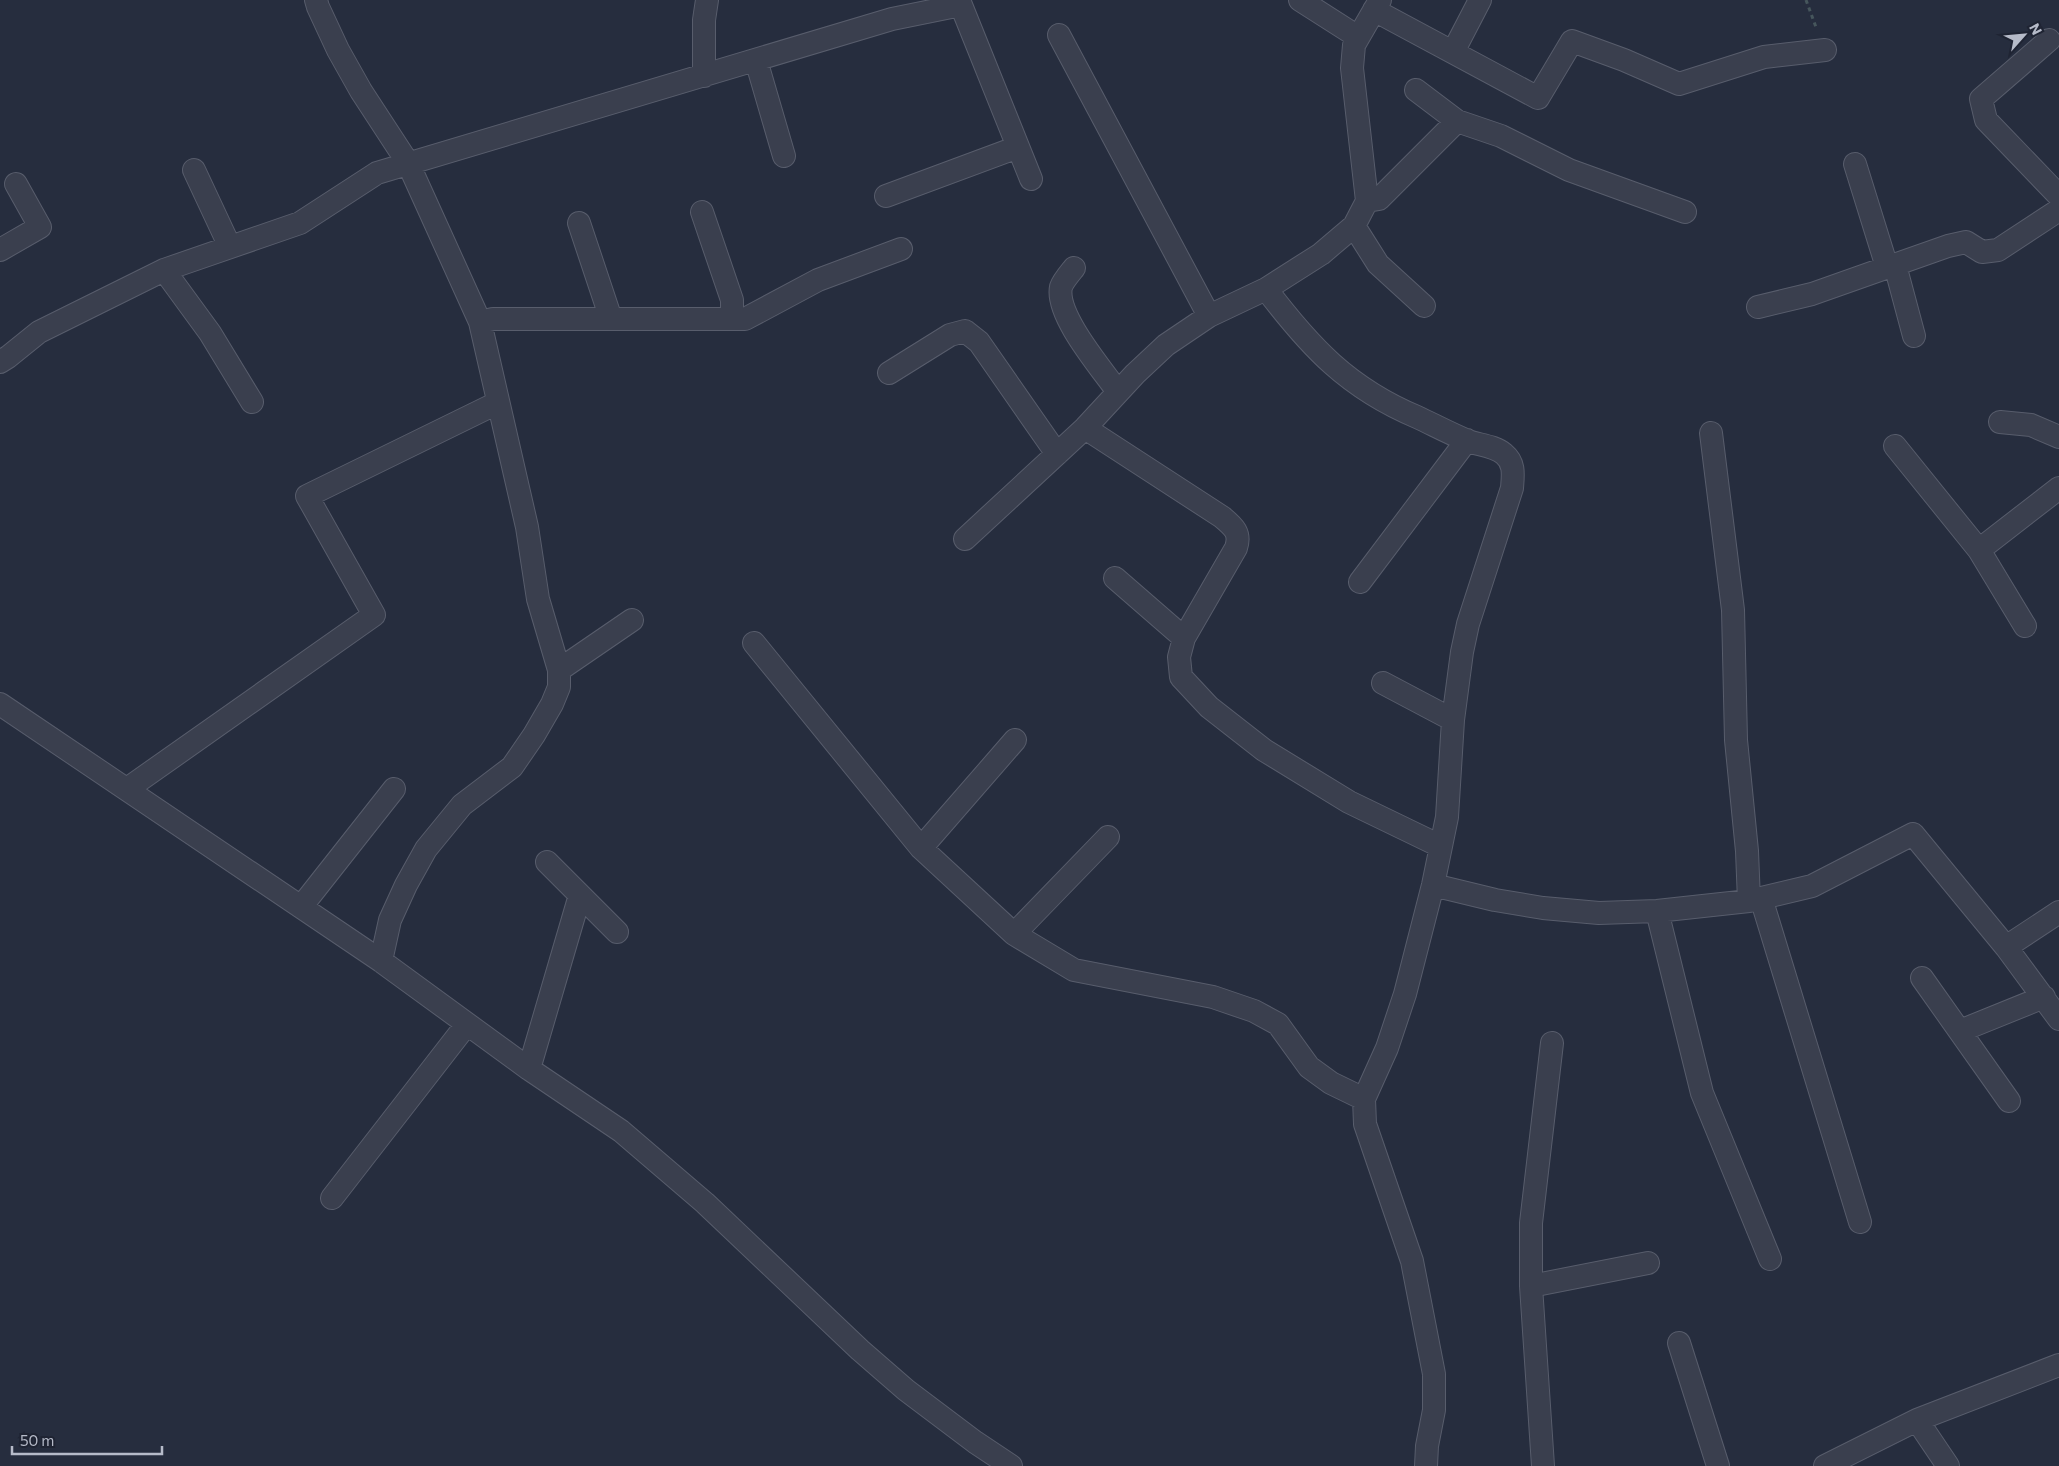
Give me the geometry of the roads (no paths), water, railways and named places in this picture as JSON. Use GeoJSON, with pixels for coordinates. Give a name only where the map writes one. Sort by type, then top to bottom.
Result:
{"type":"FeatureCollection","features":[{"type":"Feature","properties":{"kind":"street"},"geometry":{"type":"LineString","coordinates":[[316,0],[338,50],[361,91],[408,162],[480,322],[497,403],[527,527],[538,599],[559,670],[559,687],[552,704],[512,767],[462,805],[426,849],[406,885],[390,920],[381,961]]}},
{"type":"Feature","properties":{"kind":"street"},"geometry":{"type":"LineString","coordinates":[[704,76],[704,20],[707,0]]}},
{"type":"Feature","properties":{"kind":"street"},"geometry":{"type":"LineString","coordinates":[[1300,0],[1358,37]]}},
{"type":"Feature","properties":{"kind":"street"},"geometry":{"type":"LineString","coordinates":[[1453,52],[1480,0]]}},
{"type":"Feature","properties":{"kind":"street"},"geometry":{"type":"LineString","coordinates":[[0,362],[8,358],[39,332],[164,270],[300,223],[377,173],[408,162],[892,19],[961,5],[1031,179]]}},
{"type":"Feature","properties":{"kind":"street"},"geometry":{"type":"LineString","coordinates":[[965,539],[1085,428],[1134,374],[1166,345],[1209,316],[1266,289],[1321,254],[1354,226],[1367,201],[1352,68],[1354,45],[1377,5],[1453,52],[1538,98],[1572,40],[1679,84],[1764,57],[1825,50]]}},
{"type":"Feature","properties":{"kind":"street"},"geometry":{"type":"LineString","coordinates":[[1059,35],[1209,316]]}},
{"type":"Feature","properties":{"kind":"street"},"geometry":{"type":"LineString","coordinates":[[2049,40],[1981,99],[1986,120],[2057,188]]}},
{"type":"Feature","properties":{"kind":"street"},"geometry":{"type":"LineString","coordinates":[[756,60],[784,156]]}},
{"type":"Feature","properties":{"kind":"street"},"geometry":{"type":"LineString","coordinates":[[1416,90],[1457,121],[1501,136],[1569,170],[1684,212]]}},
{"type":"Feature","properties":{"kind":"street"},"geometry":{"type":"LineString","coordinates":[[1367,201],[1379,199],[1457,121]]}},
{"type":"Feature","properties":{"kind":"street"},"geometry":{"type":"LineString","coordinates":[[886,196],[1018,147]]}},
{"type":"Feature","properties":{"kind":"street"},"geometry":{"type":"LineString","coordinates":[[1855,164],[1914,336]]}},
{"type":"Feature","properties":{"kind":"street"},"geometry":{"type":"LineString","coordinates":[[194,170],[230,247]]}},
{"type":"Feature","properties":{"kind":"street"},"geometry":{"type":"LineString","coordinates":[[0,250],[40,227],[16,184]]}},
{"type":"Feature","properties":{"kind":"street"},"geometry":{"type":"LineString","coordinates":[[1758,307],[1812,294],[1948,246],[1966,242],[1982,252],[1998,250],[2059,210]]}},
{"type":"Feature","properties":{"kind":"street"},"geometry":{"type":"LineString","coordinates":[[702,212],[732,300],[732,319]]}},
{"type":"Feature","properties":{"kind":"street"},"geometry":{"type":"LineString","coordinates":[[579,223],[611,319]]}},
{"type":"Feature","properties":{"kind":"street"},"geometry":{"type":"LineString","coordinates":[[1354,226],[1378,264],[1424,306]]}},
{"type":"Feature","properties":{"kind":"street"},"geometry":{"type":"LineString","coordinates":[[480,322],[492,319],[745,319],[818,280],[901,249]]}},
{"type":"Feature","properties":{"kind":"street"},"geometry":{"type":"LineString","coordinates":[[1074,268],[1062,287],[1062,305],[1072,326],[1118,392]]}},
{"type":"Feature","properties":{"kind":"street"},"geometry":{"type":"LineString","coordinates":[[164,270],[210,332],[252,402]]}},
{"type":"Feature","properties":{"kind":"street"},"geometry":{"type":"LineString","coordinates":[[1266,289],[1311,345],[1336,369],[1366,392],[1404,412],[1467,440],[1502,452],[1510,460],[1514,471],[1512,488],[1468,624],[1462,652],[1452,720],[1447,817],[1433,885],[1404,994],[1387,1048],[1364,1100],[1365,1124],[1412,1262],[1434,1374],[1434,1410],[1427,1446],[1426,1466]]}},
{"type":"Feature","properties":{"kind":"street"},"geometry":{"type":"LineString","coordinates":[[889,373],[950,336],[965,331],[979,342],[1057,454]]}},
{"type":"Feature","properties":{"kind":"street"},"geometry":{"type":"LineString","coordinates":[[127,789],[374,615],[307,496],[497,403]]}},
{"type":"Feature","properties":{"kind":"street"},"geometry":{"type":"LineString","coordinates":[[2000,422],[2031,425],[2059,437]]}},
{"type":"Feature","properties":{"kind":"street"},"geometry":{"type":"LineString","coordinates":[[1085,428],[1222,517],[1235,528],[1239,538],[1236,548],[1184,638],[1179,656],[1181,677],[1209,707],[1264,750],[1349,802],[1440,846]]}},
{"type":"Feature","properties":{"kind":"street"},"geometry":{"type":"LineString","coordinates":[[1710,433],[1733,610],[1736,740],[1747,852],[1755,900],[1860,1222]]}},
{"type":"Feature","properties":{"kind":"street"},"geometry":{"type":"LineString","coordinates":[[1360,582],[1467,440]]}},
{"type":"Feature","properties":{"kind":"street"},"geometry":{"type":"LineString","coordinates":[[1895,446],[1979,550],[2025,626]]}},
{"type":"Feature","properties":{"kind":"street"},"geometry":{"type":"LineString","coordinates":[[1979,550],[2059,488]]}},
{"type":"Feature","properties":{"kind":"street"},"geometry":{"type":"LineString","coordinates":[[1115,578],[1184,638]]}},
{"type":"Feature","properties":{"kind":"street"},"geometry":{"type":"LineString","coordinates":[[559,670],[632,620]]}},
{"type":"Feature","properties":{"kind":"street"},"geometry":{"type":"LineString","coordinates":[[754,643],[921,848],[1014,934],[1074,970],[1213,997],[1254,1011],[1278,1024],[1309,1067],[1331,1083],[1364,1100]]}},
{"type":"Feature","properties":{"kind":"street"},"geometry":{"type":"LineString","coordinates":[[1383,683],[1452,720]]}},
{"type":"Feature","properties":{"kind":"street"},"geometry":{"type":"LineString","coordinates":[[0,704],[381,961],[529,1069],[621,1131],[705,1203],[860,1350],[906,1390],[975,1442],[1011,1466]]}},
{"type":"Feature","properties":{"kind":"street"},"geometry":{"type":"LineString","coordinates":[[921,848],[1015,740]]}},
{"type":"Feature","properties":{"kind":"street"},"geometry":{"type":"LineString","coordinates":[[301,907],[394,789]]}},
{"type":"Feature","properties":{"kind":"street"},"geometry":{"type":"LineString","coordinates":[[1433,885],[1495,900],[1543,908],[1599,913],[1657,911],[1755,900],[1812,886],[1913,834],[2006,947],[2059,1019]]}},
{"type":"Feature","properties":{"kind":"street"},"geometry":{"type":"LineString","coordinates":[[1014,934],[1108,837]]}},
{"type":"Feature","properties":{"kind":"street"},"geometry":{"type":"LineString","coordinates":[[547,862],[617,932]]}},
{"type":"Feature","properties":{"kind":"street"},"geometry":{"type":"LineString","coordinates":[[529,1069],[580,895]]}},
{"type":"Feature","properties":{"kind":"street"},"geometry":{"type":"LineString","coordinates":[[1657,911],[1702,1093],[1770,1259]]}},
{"type":"Feature","properties":{"kind":"street"},"geometry":{"type":"LineString","coordinates":[[2006,947],[2059,912]]}},
{"type":"Feature","properties":{"kind":"street"},"geometry":{"type":"LineString","coordinates":[[1922,978],[2009,1101]]}},
{"type":"Feature","properties":{"kind":"street"},"geometry":{"type":"LineString","coordinates":[[1960,1031],[2044,998]]}},
{"type":"Feature","properties":{"kind":"street"},"geometry":{"type":"LineString","coordinates":[[332,1198],[467,1024]]}},
{"type":"Feature","properties":{"kind":"street"},"geometry":{"type":"LineString","coordinates":[[1543,1466],[1531,1286],[1531,1223],[1552,1042]]}},
{"type":"Feature","properties":{"kind":"street"},"geometry":{"type":"LineString","coordinates":[[1531,1286],[1648,1263]]}},
{"type":"Feature","properties":{"kind":"street"},"geometry":{"type":"LineString","coordinates":[[1679,1343],[1718,1466]]}},
{"type":"Feature","properties":{"kind":"street"},"geometry":{"type":"LineString","coordinates":[[1825,1466],[1917,1420],[2059,1364]]}},
{"type":"Feature","properties":{"kind":"street"},"geometry":{"type":"LineString","coordinates":[[1917,1420],[1948,1466]]}}]}
